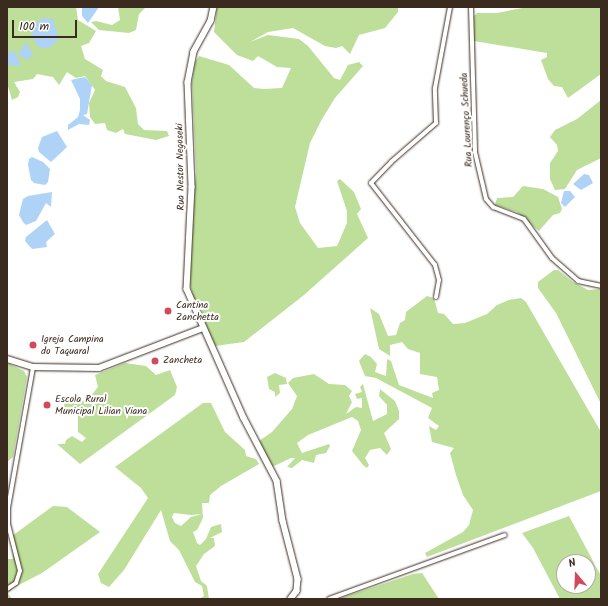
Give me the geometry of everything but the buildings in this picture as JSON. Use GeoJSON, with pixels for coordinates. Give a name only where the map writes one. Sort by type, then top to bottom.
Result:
{"type":"FeatureCollection","features":[{"type":"Feature","properties":{"kind":"street","name":"Rua Nestor Negoseki"},"geometry":{"type":"LineString","coordinates":[[214,7],[209,26],[194,52],[188,86],[192,187],[186,277],[190,301],[244,418],[277,482],[283,521],[298,579],[297,590],[292,599]]}},
{"type":"Feature","properties":{"kind":"street"},"geometry":{"type":"LineString","coordinates":[[436,297],[439,280],[435,265],[371,183],[391,162],[436,123],[435,88],[450,7]]}},
{"type":"Feature","properties":{"kind":"street","name":"Rua Lourenço Schueda"},"geometry":{"type":"LineString","coordinates":[[470,7],[475,152],[486,199],[493,207],[524,219],[552,258],[578,281],[601,286]]}},
{"type":"Feature","properties":{"kind":"street"},"geometry":{"type":"LineString","coordinates":[[7,359],[32,367],[91,368],[106,366],[203,328]]}},
{"type":"Feature","properties":{"kind":"street"},"geometry":{"type":"LineString","coordinates":[[7,588],[16,583],[20,571],[8,524],[8,508],[32,367]]}},
{"type":"Feature","properties":{"kind":"street"},"geometry":{"type":"LineString","coordinates":[[328,599],[505,535]]}},
{"type":"Feature","properties":{"kind":"green space"},"geometry":{"type":"Polygon","coordinates":[[[7,7],[76,7],[78,20],[96,31],[89,43],[81,46],[85,59],[103,70],[101,76],[106,81],[125,87],[136,108],[138,124],[144,130],[167,131],[169,136],[156,140],[125,134],[123,129],[116,133],[107,130],[105,123],[95,124],[90,117],[89,103],[95,90],[85,76],[76,78],[67,72],[59,85],[53,77],[37,74],[33,79],[14,82],[20,92],[18,97],[12,100],[7,83],[7,7]]]}},
{"type":"Feature","properties":{"kind":"green space"},"geometry":{"type":"Polygon","coordinates":[[[118,7],[146,7],[139,14],[136,30],[129,33],[99,30],[91,22],[96,21],[112,25],[120,20],[118,7]]]}},
{"type":"Feature","properties":{"kind":"green space"},"geometry":{"type":"Polygon","coordinates":[[[217,7],[398,7],[398,12],[385,28],[359,35],[350,54],[342,46],[336,48],[325,46],[293,28],[268,32],[250,42],[268,35],[299,39],[308,46],[334,78],[340,80],[348,65],[359,62],[363,66],[335,98],[310,143],[295,207],[300,223],[318,248],[337,246],[347,223],[347,211],[337,181],[340,179],[354,192],[361,209],[357,214],[368,238],[304,295],[244,342],[215,346],[194,299],[188,277],[196,171],[192,82],[195,62],[199,56],[229,65],[254,88],[264,89],[282,88],[291,68],[277,67],[258,56],[253,61],[237,55],[214,32],[217,7]]]}},
{"type":"Feature","properties":{"kind":"green space"},"geometry":{"type":"Polygon","coordinates":[[[528,7],[601,7],[601,74],[568,98],[562,87],[554,86],[548,79],[541,60],[547,57],[547,53],[474,41],[474,16],[477,13],[497,13],[528,7]]]}},
{"type":"Feature","properties":{"kind":"green space"},"geometry":{"type":"Polygon","coordinates":[[[601,100],[601,158],[577,170],[565,189],[555,190],[550,179],[550,163],[558,151],[557,145],[550,137],[555,130],[577,119],[601,100]]]}},
{"type":"Feature","properties":{"kind":"green space"},"geometry":{"type":"Polygon","coordinates":[[[523,186],[543,189],[558,197],[562,209],[560,213],[553,215],[539,231],[517,212],[495,205],[497,198],[513,197],[523,186]]]}},
{"type":"Feature","properties":{"kind":"green space"},"geometry":{"type":"Polygon","coordinates":[[[554,270],[558,270],[573,282],[588,290],[601,289],[601,404],[556,313],[538,288],[538,282],[554,270]]]}},
{"type":"Feature","properties":{"kind":"green space"},"geometry":{"type":"Polygon","coordinates":[[[427,296],[434,298],[438,313],[444,314],[453,324],[465,323],[487,314],[497,305],[509,300],[521,298],[526,302],[601,432],[601,491],[427,557],[425,553],[463,532],[469,525],[473,510],[463,495],[456,475],[450,453],[454,448],[432,442],[429,426],[436,430],[439,426],[428,418],[432,408],[376,378],[365,376],[359,361],[365,354],[371,357],[377,364],[375,372],[386,376],[387,359],[391,361],[399,385],[433,398],[432,393],[439,390],[437,377],[420,374],[420,353],[408,349],[402,342],[390,345],[390,356],[379,349],[370,308],[379,314],[388,336],[396,335],[400,323],[405,320],[406,312],[427,296]]]}},
{"type":"Feature","properties":{"kind":"green space"},"geometry":{"type":"Polygon","coordinates":[[[7,363],[24,371],[27,377],[13,457],[7,462],[7,363]]]}},
{"type":"Feature","properties":{"kind":"green space"},"geometry":{"type":"Polygon","coordinates":[[[125,363],[146,366],[156,375],[170,370],[177,387],[175,395],[80,464],[57,444],[65,444],[66,440],[72,436],[82,442],[86,438],[78,432],[78,413],[64,407],[65,399],[87,401],[98,387],[95,375],[125,363]]]}},
{"type":"Feature","properties":{"kind":"green space"},"geometry":{"type":"Polygon","coordinates":[[[275,373],[286,378],[287,384],[279,385],[280,393],[275,397],[275,392],[269,389],[267,377],[275,373]]]}},
{"type":"Feature","properties":{"kind":"green space"},"geometry":{"type":"Polygon","coordinates":[[[314,374],[329,384],[345,385],[352,391],[349,396],[352,402],[346,414],[356,407],[362,408],[362,398],[357,399],[355,394],[362,392],[360,387],[363,384],[373,421],[387,414],[387,405],[379,396],[380,389],[395,401],[399,411],[399,419],[384,433],[391,449],[387,455],[380,448],[370,450],[365,458],[369,465],[367,468],[363,465],[352,451],[361,430],[358,421],[352,417],[308,435],[297,443],[302,453],[329,444],[330,446],[326,453],[316,455],[314,463],[302,460],[292,468],[287,467],[295,458],[291,458],[272,467],[259,441],[272,432],[292,409],[297,396],[288,383],[293,378],[314,374]]]}},
{"type":"Feature","properties":{"kind":"green space"},"geometry":{"type":"Polygon","coordinates":[[[203,403],[211,403],[225,432],[245,450],[246,456],[256,459],[259,464],[221,486],[210,495],[209,503],[202,503],[203,518],[197,530],[193,532],[197,543],[200,545],[206,539],[211,527],[221,524],[222,532],[210,538],[214,538],[215,546],[204,554],[196,566],[201,581],[207,586],[209,599],[199,599],[204,596],[202,586],[195,582],[179,550],[170,541],[161,510],[124,570],[109,587],[101,583],[98,574],[148,498],[141,488],[115,467],[203,403]],[[174,513],[172,517],[175,523],[181,526],[191,517],[202,514],[191,515],[174,513]]]}},
{"type":"Feature","properties":{"kind":"green space"},"geometry":{"type":"Polygon","coordinates":[[[53,506],[67,507],[100,532],[42,573],[13,588],[8,593],[12,599],[7,599],[7,559],[13,559],[12,536],[53,506]]]}},
{"type":"Feature","properties":{"kind":"green space"},"geometry":{"type":"Polygon","coordinates":[[[569,516],[589,554],[556,554],[556,591],[533,548],[522,533],[569,516]]]}},
{"type":"Feature","properties":{"kind":"green space"},"geometry":{"type":"Polygon","coordinates":[[[596,567],[601,576],[601,599],[560,599],[557,594],[596,594],[596,567]]]}},
{"type":"Feature","properties":{"kind":"green space"},"geometry":{"type":"Polygon","coordinates":[[[422,573],[439,599],[338,599],[413,574],[422,573]]]}},
{"type":"Feature","properties":{"kind":"water"},"geometry":{"type":"Polygon","coordinates":[[[82,7],[99,7],[88,23],[82,16],[82,7]]]}},
{"type":"Feature","properties":{"kind":"water"},"geometry":{"type":"Polygon","coordinates":[[[44,18],[53,19],[59,39],[49,48],[40,48],[31,36],[35,23],[44,18]]]}},
{"type":"Feature","properties":{"kind":"water"},"geometry":{"type":"Polygon","coordinates":[[[26,42],[33,55],[27,60],[18,54],[26,42]]]}},
{"type":"Feature","properties":{"kind":"water"},"geometry":{"type":"Polygon","coordinates":[[[12,51],[15,52],[21,66],[7,65],[7,54],[12,51]]]}},
{"type":"Feature","properties":{"kind":"water"},"geometry":{"type":"Polygon","coordinates":[[[85,77],[92,85],[87,114],[83,115],[90,120],[89,125],[79,124],[68,130],[68,125],[78,117],[80,110],[80,99],[71,80],[85,77]]]}},
{"type":"Feature","properties":{"kind":"water"},"geometry":{"type":"Polygon","coordinates":[[[57,131],[67,147],[51,162],[39,152],[38,148],[42,137],[57,131]]]}},
{"type":"Feature","properties":{"kind":"water"},"geometry":{"type":"Polygon","coordinates":[[[32,157],[43,162],[50,169],[48,182],[45,185],[34,183],[31,180],[28,165],[29,159],[32,157]]]}},
{"type":"Feature","properties":{"kind":"water"},"geometry":{"type":"Polygon","coordinates":[[[584,174],[589,175],[593,183],[581,190],[573,184],[584,174]]]}},
{"type":"Feature","properties":{"kind":"water"},"geometry":{"type":"Polygon","coordinates":[[[564,191],[570,191],[575,197],[565,207],[561,203],[564,191]]]}},
{"type":"Feature","properties":{"kind":"water"},"geometry":{"type":"Polygon","coordinates":[[[52,192],[51,207],[46,203],[36,221],[26,225],[19,215],[23,199],[28,196],[52,192]]]}},
{"type":"Feature","properties":{"kind":"water"},"geometry":{"type":"Polygon","coordinates":[[[47,220],[55,234],[46,242],[47,247],[32,249],[25,241],[26,237],[47,220]]]}},
{"type":"Feature","properties":{"kind":"place","name":"Cantina Zanchetta"},"geometry":{"type":"Point","coordinates":[168,311]}},
{"type":"Feature","properties":{"kind":"place","name":"Igreja Campina do Taquaral"},"geometry":{"type":"Point","coordinates":[33,345]}},
{"type":"Feature","properties":{"kind":"place","name":"Zancheta"},"geometry":{"type":"Point","coordinates":[155,361]}},
{"type":"Feature","properties":{"kind":"place","name":"Escola Rural Municipal Lilian Viana"},"geometry":{"type":"Point","coordinates":[47,405]}}]}
